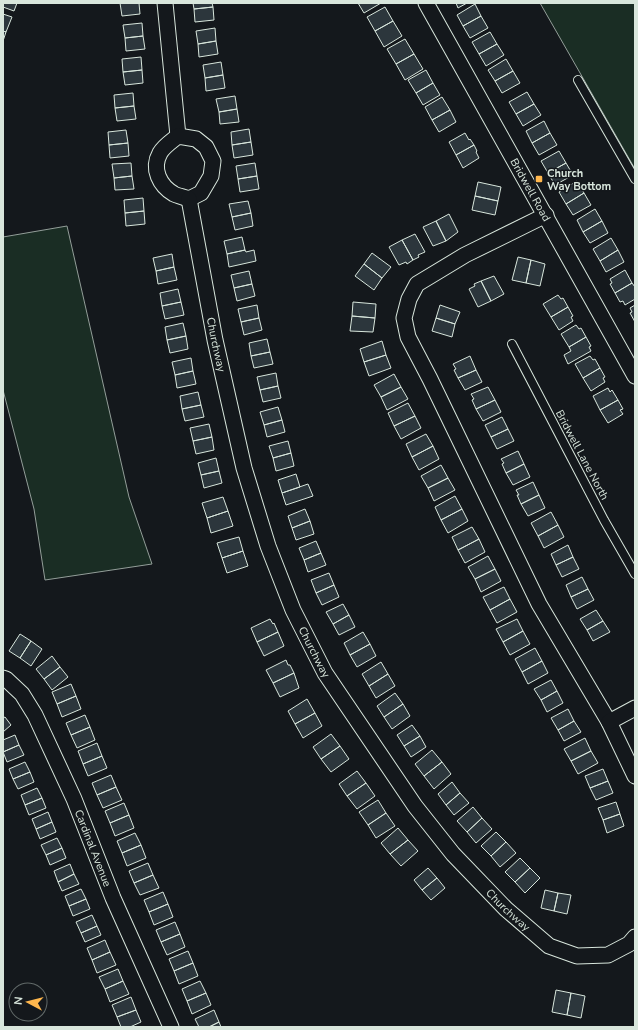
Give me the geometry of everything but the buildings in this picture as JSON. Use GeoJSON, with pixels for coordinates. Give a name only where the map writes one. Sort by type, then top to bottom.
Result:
{"type":"FeatureCollection","features":[{"type":"Feature","properties":{"kind":"street"},"geometry":{"type":"LineString","coordinates":[[165,3],[178,136]]}},
{"type":"Feature","properties":{"kind":"street","name":"Bridwell Road"},"geometry":{"type":"LineString","coordinates":[[426,3],[635,376]]}},
{"type":"Feature","properties":{"kind":"street"},"geometry":{"type":"LineString","coordinates":[[178,136],[196,139],[206,147],[213,161],[211,176],[201,193],[189,199],[174,194],[160,182],[156,168],[159,154],[168,143],[178,136]]}},
{"type":"Feature","properties":{"kind":"street","name":"Churchway"},"geometry":{"type":"LineString","coordinates":[[189,199],[215,340],[244,468],[268,546],[293,610],[325,673],[415,806],[453,854],[506,909],[549,946],[577,956],[608,955],[629,944],[635,937]]}},
{"type":"Feature","properties":{"kind":"street"},"geometry":{"type":"LineString","coordinates":[[546,216],[465,255],[417,284],[409,298],[404,318],[408,338],[430,379],[540,604],[610,722],[635,776]]}},
{"type":"Feature","properties":{"kind":"street","name":"Cardinal Avenue"},"geometry":{"type":"LineString","coordinates":[[3,678],[22,694],[35,715],[74,799],[112,898],[170,1027]]}},
{"type":"Feature","properties":{"kind":"street"},"geometry":{"type":"LineString","coordinates":[[610,722],[635,708]]}},
{"type":"Feature","properties":{"kind":"lane"},"geometry":{"type":"LineString","coordinates":[[578,80],[635,179]]}},
{"type":"Feature","properties":{"kind":"lane","name":"Bridwell Lane North"},"geometry":{"type":"LineString","coordinates":[[512,344],[604,520],[635,574]]}},
{"type":"Feature","properties":{"kind":"green space"},"geometry":{"type":"Polygon","coordinates":[[[540,3],[635,3],[635,169],[540,3]]]}},
{"type":"Feature","properties":{"kind":"green space"},"geometry":{"type":"Polygon","coordinates":[[[67,226],[129,497],[152,564],[45,580],[34,509],[3,390],[3,237],[67,226]]]}},
{"type":"Feature","properties":{"kind":"place","name":"Church Way Bottom"},"geometry":{"type":"Point","coordinates":[539,179]}}]}
